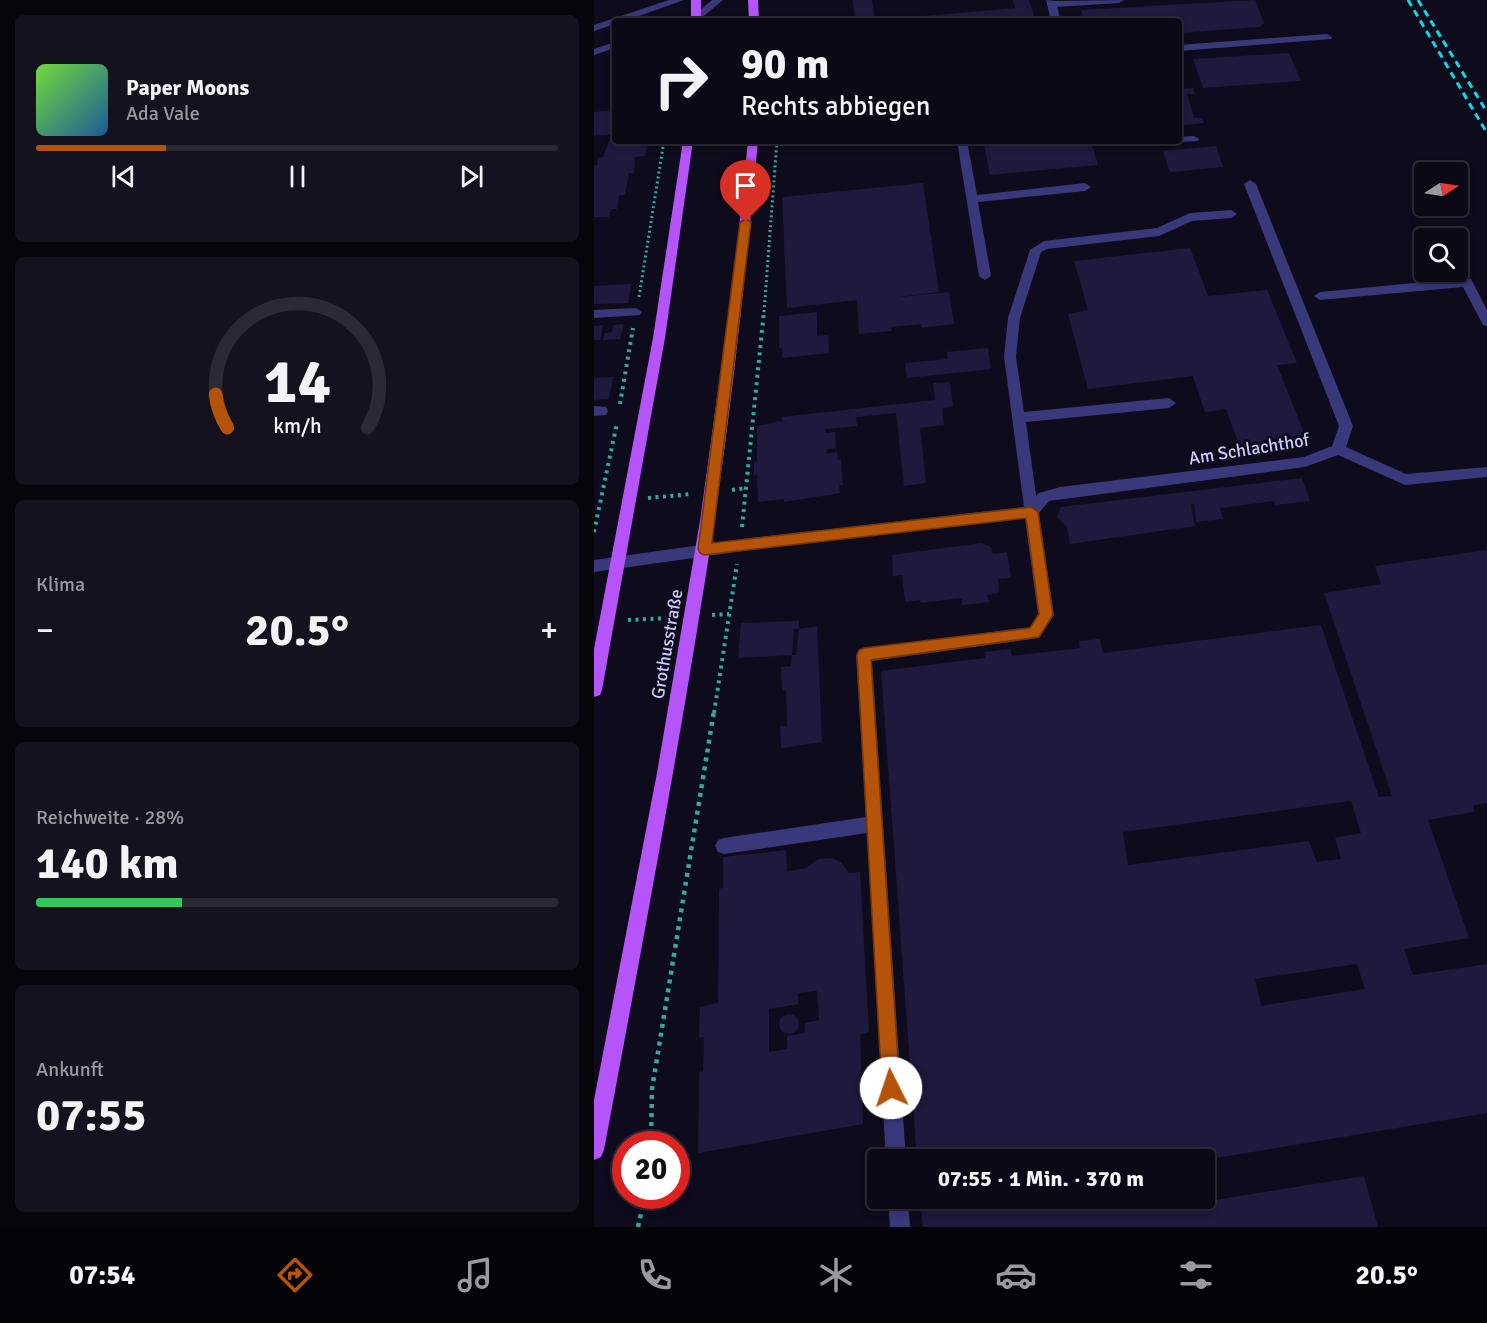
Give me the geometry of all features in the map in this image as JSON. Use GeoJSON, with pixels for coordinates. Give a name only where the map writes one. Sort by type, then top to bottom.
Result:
{"type":"FeatureCollection","features":[{"type":"Feature","properties":{"kind":"main road"},"geometry":{"type":"LineString","coordinates":[[693,18],[696,0]]}},
{"type":"Feature","properties":{"kind":"main road"},"geometry":{"type":"LineString","coordinates":[[753,0],[754,18]]}},
{"type":"Feature","properties":{"kind":"main road"},"geometry":{"type":"LineString","coordinates":[[594,690],[659,338],[688,144]]}},
{"type":"Feature","properties":{"kind":"main road","name":"Grothusstraße"},"geometry":{"type":"LineString","coordinates":[[594,1150],[656,830],[704,549],[738,290],[753,144]]}},
{"type":"Feature","properties":{"kind":"street"},"geometry":{"type":"LineString","coordinates":[[624,18],[679,0]]}},
{"type":"Feature","properties":{"kind":"street"},"geometry":{"type":"LineString","coordinates":[[696,18],[718,0]]}},
{"type":"Feature","properties":{"kind":"street"},"geometry":{"type":"LineString","coordinates":[[1055,18],[1052,2],[1119,0]]}},
{"type":"Feature","properties":{"kind":"street"},"geometry":{"type":"LineString","coordinates":[[594,28],[612,22]]}},
{"type":"Feature","properties":{"kind":"street"},"geometry":{"type":"LineString","coordinates":[[1182,48],[1327,37]]}},
{"type":"Feature","properties":{"kind":"street"},"geometry":{"type":"LineString","coordinates":[[594,52],[612,46]]}},
{"type":"Feature","properties":{"kind":"street"},"geometry":{"type":"LineString","coordinates":[[1182,140],[1194,139]]}},
{"type":"Feature","properties":{"kind":"street"},"geometry":{"type":"LineString","coordinates":[[963,144],[985,276]]}},
{"type":"Feature","properties":{"kind":"street","name":"Am Schlachthof"},"geometry":{"type":"LineString","coordinates":[[1031,512],[1044,497],[1060,493],[1305,462],[1338,449],[1346,426],[1250,184]]}},
{"type":"Feature","properties":{"kind":"street"},"geometry":{"type":"LineString","coordinates":[[972,199],[1085,187]]}},
{"type":"Feature","properties":{"kind":"street"},"geometry":{"type":"LineString","coordinates":[[895,1149],[864,655],[1034,633],[1046,615],[1010,357],[1014,318],[1036,250],[1044,245],[1159,232],[1190,217],[1231,214]]}},
{"type":"Feature","properties":{"kind":"street"},"geometry":{"type":"LineString","coordinates":[[1320,296],[1467,282],[1487,322]]}},
{"type":"Feature","properties":{"kind":"street"},"geometry":{"type":"LineString","coordinates":[[594,314],[636,312]]}},
{"type":"Feature","properties":{"kind":"street"},"geometry":{"type":"LineString","coordinates":[[1019,418],[1169,403]]}},
{"type":"Feature","properties":{"kind":"street"},"geometry":{"type":"LineString","coordinates":[[1338,449],[1405,480],[1487,472]]}},
{"type":"Feature","properties":{"kind":"street"},"geometry":{"type":"LineString","coordinates":[[594,566],[704,549],[1031,512]]}},
{"type":"Feature","properties":{"kind":"street"},"geometry":{"type":"LineString","coordinates":[[724,846],[875,824]]}},
{"type":"Feature","properties":{"kind":"street"},"geometry":{"type":"LineString","coordinates":[[899,1209],[900,1227]]}},
{"type":"Feature","properties":{"kind":"path"},"geometry":{"type":"LineString","coordinates":[[619,410],[664,144]]}},
{"type":"Feature","properties":{"kind":"path"},"geometry":{"type":"LineString","coordinates":[[743,516],[744,488],[759,370],[777,144]]}},
{"type":"Feature","properties":{"kind":"path"},"geometry":{"type":"LineString","coordinates":[[594,532],[617,418]]}},
{"type":"Feature","properties":{"kind":"path"},"geometry":{"type":"LineString","coordinates":[[657,497],[698,493]]}},
{"type":"Feature","properties":{"kind":"path"},"geometry":{"type":"LineString","coordinates":[[651,1131],[652,1089],[736,572]]}},
{"type":"Feature","properties":{"kind":"path"},"geometry":{"type":"LineString","coordinates":[[711,615],[729,614]]}},
{"type":"Feature","properties":{"kind":"path"},"geometry":{"type":"LineString","coordinates":[[624,621],[664,618]]}},
{"type":"Feature","properties":{"kind":"path"},"geometry":{"type":"LineString","coordinates":[[638,1227],[642,1209]]}},
{"type":"Feature","properties":{"kind":"building"},"geometry":{"type":"Polygon","coordinates":[[[853,0],[872,0],[875,18],[855,18],[853,0]]]}},
{"type":"Feature","properties":{"kind":"building"},"geometry":{"type":"Polygon","coordinates":[[[1013,0],[1029,0],[1035,18],[924,18],[924,16],[1015,8],[1013,0]]]}},
{"type":"Feature","properties":{"kind":"building"},"geometry":{"type":"Polygon","coordinates":[[[1255,0],[1264,23],[1260,27],[1182,33],[1182,18],[1083,18],[1081,10],[1255,0]]]}},
{"type":"Feature","properties":{"kind":"building"},"geometry":{"type":"Polygon","coordinates":[[[1289,53],[1301,81],[1203,88],[1193,59],[1289,53]]]}},
{"type":"Feature","properties":{"kind":"building"},"geometry":{"type":"Polygon","coordinates":[[[1193,88],[1195,94],[1187,94],[1194,118],[1202,118],[1204,123],[1184,125],[1182,89],[1193,88]]]}},
{"type":"Feature","properties":{"kind":"building"},"geometry":{"type":"Polygon","coordinates":[[[594,112],[612,112],[612,134],[594,136],[594,112]]]}},
{"type":"Feature","properties":{"kind":"building"},"geometry":{"type":"Polygon","coordinates":[[[612,134],[612,144],[648,144],[645,156],[635,157],[634,173],[629,173],[625,195],[619,195],[617,209],[611,209],[609,217],[594,217],[594,165],[597,165],[598,158],[603,157],[612,134]]]}},
{"type":"Feature","properties":{"kind":"building"},"geometry":{"type":"Polygon","coordinates":[[[984,144],[1092,144],[1098,165],[990,175],[984,144]]]}},
{"type":"Feature","properties":{"kind":"building"},"geometry":{"type":"Polygon","coordinates":[[[1216,146],[1223,167],[1170,172],[1163,151],[1216,146]]]}},
{"type":"Feature","properties":{"kind":"building"},"geometry":{"type":"Polygon","coordinates":[[[923,183],[939,292],[890,298],[949,292],[954,324],[922,328],[921,324],[891,327],[892,331],[859,334],[857,300],[787,308],[782,197],[923,183]]]}},
{"type":"Feature","properties":{"kind":"building"},"geometry":{"type":"Polygon","coordinates":[[[1190,248],[1208,296],[1267,290],[1297,363],[1277,365],[1306,438],[1240,447],[1226,409],[1205,412],[1193,376],[1088,389],[1068,314],[1088,310],[1074,261],[1190,248]]]}},
{"type":"Feature","properties":{"kind":"building"},"geometry":{"type":"Polygon","coordinates":[[[631,284],[628,303],[594,304],[594,286],[631,284]]]}},
{"type":"Feature","properties":{"kind":"building"},"geometry":{"type":"Polygon","coordinates":[[[817,312],[817,336],[828,335],[829,353],[782,358],[782,348],[779,348],[779,316],[817,312]]]}},
{"type":"Feature","properties":{"kind":"building"},"geometry":{"type":"Polygon","coordinates":[[[624,324],[620,339],[603,340],[605,333],[612,332],[613,325],[624,324]]]}},
{"type":"Feature","properties":{"kind":"building"},"geometry":{"type":"Polygon","coordinates":[[[603,325],[600,340],[594,340],[594,326],[603,325]]]}},
{"type":"Feature","properties":{"kind":"building"},"geometry":{"type":"Polygon","coordinates":[[[988,348],[991,369],[907,378],[905,363],[948,359],[947,352],[988,348]]]}},
{"type":"Feature","properties":{"kind":"building"},"geometry":{"type":"Polygon","coordinates":[[[613,377],[609,399],[594,400],[594,378],[613,377]]]}},
{"type":"Feature","properties":{"kind":"building"},"geometry":{"type":"Polygon","coordinates":[[[950,382],[953,406],[942,408],[944,425],[920,428],[926,483],[904,486],[896,413],[856,417],[857,426],[825,429],[826,433],[835,432],[836,448],[827,449],[826,454],[837,452],[838,460],[841,459],[843,485],[839,485],[840,493],[784,502],[784,499],[758,502],[757,475],[754,476],[754,462],[757,461],[757,426],[780,421],[782,424],[782,417],[935,400],[933,383],[950,382]]]}},
{"type":"Feature","properties":{"kind":"building"},"geometry":{"type":"Polygon","coordinates":[[[1302,478],[1310,501],[1275,505],[1274,501],[1220,508],[1223,519],[1196,522],[1194,504],[1191,505],[1195,526],[1070,544],[1067,527],[1057,517],[1061,507],[1302,478]]]}},
{"type":"Feature","properties":{"kind":"building"},"geometry":{"type":"Polygon","coordinates":[[[982,543],[991,547],[993,554],[1007,552],[1011,578],[998,579],[999,593],[987,595],[989,602],[962,605],[962,598],[921,603],[920,600],[905,602],[902,575],[893,576],[892,555],[982,543]]]}},
{"type":"Feature","properties":{"kind":"building"},"geometry":{"type":"Polygon","coordinates":[[[1487,550],[1487,803],[1473,805],[1474,812],[1428,820],[1469,938],[1404,949],[1413,975],[1487,964],[1487,1113],[1215,1158],[1215,1149],[916,1149],[881,671],[985,658],[984,652],[1010,649],[1012,656],[1080,648],[1079,641],[1100,639],[1103,653],[1321,625],[1379,797],[1392,796],[1324,593],[1381,584],[1375,566],[1487,550]],[[1351,801],[1123,832],[1128,865],[1309,841],[1317,862],[1341,859],[1335,838],[1361,833],[1351,801]],[[1357,964],[1255,979],[1261,1006],[1365,989],[1357,964]]]}},
{"type":"Feature","properties":{"kind":"building"},"geometry":{"type":"Polygon","coordinates":[[[799,621],[799,629],[794,629],[792,655],[738,658],[741,623],[799,621]]]}},
{"type":"Feature","properties":{"kind":"building"},"geometry":{"type":"Polygon","coordinates":[[[817,626],[822,742],[781,748],[780,726],[787,726],[786,690],[782,691],[781,667],[791,666],[792,655],[796,655],[799,629],[817,626]]]}},
{"type":"Feature","properties":{"kind":"building"},"geometry":{"type":"Polygon","coordinates":[[[786,850],[787,872],[806,868],[818,859],[831,858],[841,862],[849,873],[860,872],[869,1032],[860,1035],[863,1124],[698,1153],[699,1072],[703,1071],[704,1037],[699,1038],[700,1007],[718,1003],[719,889],[723,888],[723,857],[786,850]],[[817,991],[798,993],[798,1004],[769,1009],[769,1052],[787,1049],[787,1036],[805,1033],[805,1023],[819,1020],[817,991]]]}},
{"type":"Feature","properties":{"kind":"building"},"geometry":{"type":"Polygon","coordinates":[[[789,1014],[796,1017],[799,1024],[796,1031],[789,1034],[782,1031],[779,1024],[782,1017],[789,1014]]]}},
{"type":"Feature","properties":{"kind":"building"},"geometry":{"type":"Polygon","coordinates":[[[1364,1176],[1378,1227],[923,1227],[921,1209],[1215,1209],[1215,1200],[1364,1176]]]}},
{"type":"Feature","properties":{"kind":"railway"},"geometry":{"type":"LineString","coordinates":[[1408,0],[1487,133]]}},
{"type":"Feature","properties":{"kind":"railway"},"geometry":{"type":"LineString","coordinates":[[1418,0],[1487,112]]}},
{"type":"Feature","properties":{"kind":"route"},"geometry":{"type":"LineString","coordinates":[[746,222],[704,549],[1031,512],[1041,568],[1046,615],[1034,633],[864,655],[891,1088]]}}]}
